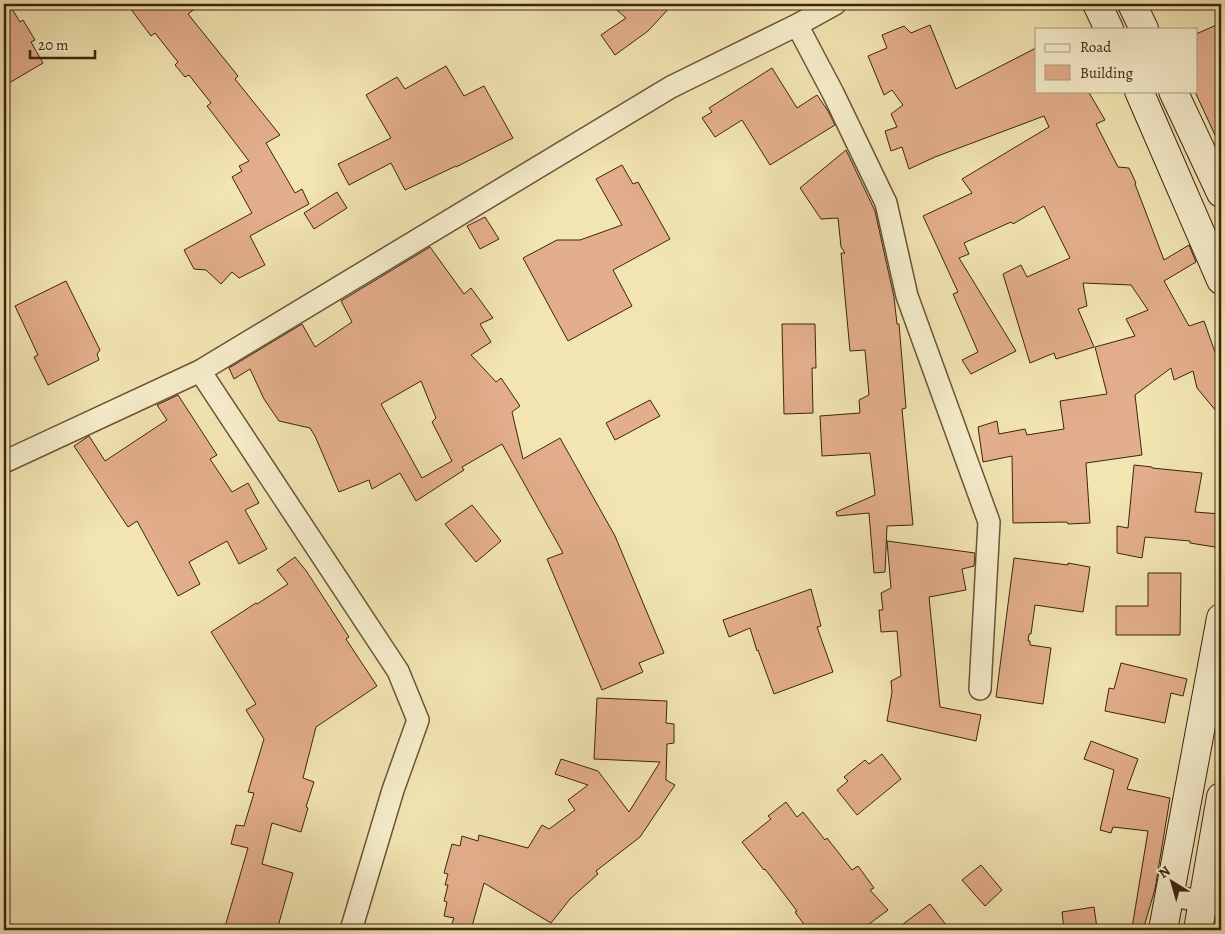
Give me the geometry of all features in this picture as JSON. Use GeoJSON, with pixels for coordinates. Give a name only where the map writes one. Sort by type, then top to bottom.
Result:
{"type":"FeatureCollection","features":[{"type":"Feature","properties":{"kind":"street"},"geometry":{"type":"LineString","coordinates":[[4,462],[200,371],[671,87],[797,25],[835,4]]}},
{"type":"Feature","properties":{"kind":"street"},"geometry":{"type":"LineString","coordinates":[[1097,4],[1109,28]]}},
{"type":"Feature","properties":{"kind":"street"},"geometry":{"type":"LineString","coordinates":[[1132,4],[1144,28]]}},
{"type":"Feature","properties":{"kind":"street"},"geometry":{"type":"LineString","coordinates":[[797,25],[833,93],[886,203],[907,296],[989,522],[980,689]]}},
{"type":"Feature","properties":{"kind":"street"},"geometry":{"type":"LineString","coordinates":[[1139,92],[1221,280]]}},
{"type":"Feature","properties":{"kind":"street"},"geometry":{"type":"LineString","coordinates":[[1173,92],[1221,193]]}},
{"type":"Feature","properties":{"kind":"street"},"geometry":{"type":"LineString","coordinates":[[200,371],[398,671],[418,720],[393,790],[351,930]]}},
{"type":"Feature","properties":{"kind":"street"},"geometry":{"type":"LineString","coordinates":[[1164,930],[1221,618]]}},
{"type":"Feature","properties":{"kind":"street"},"geometry":{"type":"LineString","coordinates":[[1198,930],[1213,903],[1221,797]]}},
{"type":"Feature","properties":{"kind":"street"},"geometry":{"type":"LineString","coordinates":[[1170,896],[1213,903]]}},
{"type":"Feature","properties":{"kind":"building"},"geometry":{"type":"Polygon","coordinates":[[[4,4],[9,4],[20,22],[23,20],[35,40],[31,42],[43,63],[4,86],[4,4]]]}},
{"type":"Feature","properties":{"kind":"building"},"geometry":{"type":"Polygon","coordinates":[[[127,4],[201,4],[188,14],[238,76],[235,79],[280,135],[266,143],[295,193],[302,189],[309,204],[250,236],[265,265],[239,278],[232,272],[221,284],[206,270],[194,269],[184,250],[252,213],[232,177],[242,171],[239,166],[249,161],[207,106],[211,103],[189,75],[185,77],[175,65],[178,62],[155,33],[151,36],[127,4]]]}},
{"type":"Feature","properties":{"kind":"building"},"geometry":{"type":"Polygon","coordinates":[[[610,4],[673,4],[648,31],[615,55],[601,35],[626,18],[610,4]]]}},
{"type":"Feature","properties":{"kind":"building"},"geometry":{"type":"Polygon","coordinates":[[[1221,23],[1221,148],[1196,94],[1198,92],[1198,33],[1221,23]]]}},
{"type":"Feature","properties":{"kind":"building"},"geometry":{"type":"Polygon","coordinates":[[[930,25],[956,89],[1035,49],[1035,92],[1089,92],[1105,120],[1096,124],[1118,167],[1129,168],[1164,260],[1189,245],[1196,262],[1164,281],[1189,326],[1204,321],[1221,369],[1221,417],[1197,388],[1193,371],[1174,380],[1171,368],[1135,395],[1142,455],[1086,463],[1090,523],[1013,523],[1012,456],[983,462],[978,427],[997,421],[999,434],[1025,429],[1027,435],[1064,429],[1060,401],[1107,394],[1095,347],[1135,336],[1126,319],[1148,310],[1131,285],[1083,283],[1087,306],[1078,309],[1094,347],[1056,359],[1054,353],[1030,363],[1003,274],[1021,265],[1027,277],[1070,258],[1044,206],[1013,224],[1011,222],[964,243],[969,254],[959,258],[1016,351],[971,374],[962,360],[978,352],[953,294],[958,292],[923,216],[972,193],[962,179],[1049,127],[1044,116],[935,157],[909,169],[902,147],[891,151],[885,131],[897,127],[891,114],[903,105],[892,90],[884,95],[868,56],[887,48],[882,35],[904,26],[911,33],[930,25]]]}},
{"type":"Feature","properties":{"kind":"building"},"geometry":{"type":"Polygon","coordinates":[[[446,66],[464,96],[484,86],[513,138],[405,190],[391,163],[349,185],[338,164],[391,138],[366,95],[397,77],[405,89],[446,66]]]}},
{"type":"Feature","properties":{"kind":"building"},"geometry":{"type":"Polygon","coordinates":[[[772,68],[797,108],[817,95],[835,125],[770,165],[742,120],[715,137],[702,118],[712,112],[709,108],[772,68]]]}},
{"type":"Feature","properties":{"kind":"building"},"geometry":{"type":"Polygon","coordinates":[[[846,150],[875,211],[894,297],[897,324],[899,324],[906,408],[902,409],[913,525],[887,526],[885,572],[874,573],[869,513],[837,516],[836,512],[875,495],[870,453],[822,456],[820,416],[860,413],[859,400],[869,395],[865,350],[850,351],[841,253],[845,253],[841,247],[838,218],[821,219],[800,188],[846,150]]]}},
{"type":"Feature","properties":{"kind":"building"},"geometry":{"type":"Polygon","coordinates":[[[622,165],[633,184],[638,182],[670,239],[613,270],[632,306],[568,341],[523,258],[557,240],[580,240],[622,225],[596,179],[622,165]]]}},
{"type":"Feature","properties":{"kind":"building"},"geometry":{"type":"Polygon","coordinates":[[[337,192],[347,208],[314,229],[304,213],[337,192]]]}},
{"type":"Feature","properties":{"kind":"building"},"geometry":{"type":"Polygon","coordinates":[[[485,217],[499,239],[480,249],[467,226],[485,217]]]}},
{"type":"Feature","properties":{"kind":"building"},"geometry":{"type":"Polygon","coordinates":[[[430,247],[464,294],[471,288],[493,318],[480,324],[491,342],[471,355],[496,382],[501,378],[520,406],[512,412],[523,459],[560,438],[615,536],[664,653],[639,663],[643,672],[602,690],[547,559],[563,553],[502,444],[462,467],[464,470],[416,501],[400,473],[372,489],[369,480],[339,492],[310,428],[279,421],[264,399],[250,369],[234,379],[229,368],[302,324],[315,347],[352,322],[341,301],[430,247]],[[421,381],[381,404],[422,478],[452,461],[432,422],[436,418],[421,381]]]}},
{"type":"Feature","properties":{"kind":"building"},"geometry":{"type":"Polygon","coordinates":[[[66,281],[100,350],[97,354],[99,360],[48,385],[34,357],[38,355],[15,306],[66,281]]]}},
{"type":"Feature","properties":{"kind":"building"},"geometry":{"type":"Polygon","coordinates":[[[782,324],[815,324],[816,368],[812,368],[813,413],[784,414],[782,324]]]}},
{"type":"Feature","properties":{"kind":"building"},"geometry":{"type":"Polygon","coordinates":[[[178,395],[217,455],[210,459],[232,492],[248,483],[259,503],[245,510],[267,549],[239,564],[227,541],[189,562],[200,584],[178,596],[137,521],[128,527],[74,446],[89,436],[105,461],[167,420],[157,405],[178,395]]]}},
{"type":"Feature","properties":{"kind":"building"},"geometry":{"type":"Polygon","coordinates":[[[650,400],[660,416],[615,440],[606,423],[650,400]]]}},
{"type":"Feature","properties":{"kind":"building"},"geometry":{"type":"Polygon","coordinates":[[[1134,465],[1202,473],[1195,512],[1221,514],[1221,548],[1190,543],[1190,541],[1145,537],[1142,558],[1117,553],[1117,526],[1128,528],[1134,465]]]}},
{"type":"Feature","properties":{"kind":"building"},"geometry":{"type":"Polygon","coordinates":[[[472,505],[501,541],[476,562],[445,524],[472,505]]]}},
{"type":"Feature","properties":{"kind":"building"},"geometry":{"type":"Polygon","coordinates":[[[887,541],[975,553],[974,566],[962,569],[966,590],[929,597],[940,707],[981,715],[976,741],[887,721],[892,692],[891,681],[901,676],[897,631],[881,632],[879,610],[883,610],[881,593],[891,588],[887,541]]]}},
{"type":"Feature","properties":{"kind":"building"},"geometry":{"type":"Polygon","coordinates":[[[295,557],[307,572],[349,637],[346,639],[377,686],[316,727],[303,778],[314,782],[301,832],[272,823],[262,864],[293,873],[277,930],[224,930],[248,848],[231,844],[236,825],[244,826],[254,793],[248,792],[264,739],[246,710],[256,704],[211,632],[288,584],[277,570],[295,557]]]}},
{"type":"Feature","properties":{"kind":"building"},"geometry":{"type":"Polygon","coordinates":[[[1014,558],[1090,567],[1083,612],[1035,605],[1031,634],[1029,634],[1028,641],[1030,641],[1030,645],[1051,648],[1043,704],[996,697],[1014,558]]]}},
{"type":"Feature","properties":{"kind":"building"},"geometry":{"type":"Polygon","coordinates":[[[1148,573],[1181,573],[1180,635],[1116,635],[1116,606],[1148,606],[1148,573]]]}},
{"type":"Feature","properties":{"kind":"building"},"geometry":{"type":"Polygon","coordinates":[[[811,589],[821,626],[817,627],[833,672],[774,694],[750,628],[729,637],[723,620],[811,589]]]}},
{"type":"Feature","properties":{"kind":"building"},"geometry":{"type":"Polygon","coordinates":[[[1121,663],[1187,679],[1183,696],[1171,693],[1165,723],[1105,711],[1109,688],[1114,689],[1121,663]]]}},
{"type":"Feature","properties":{"kind":"building"},"geometry":{"type":"Polygon","coordinates":[[[597,698],[667,701],[666,723],[674,724],[674,743],[667,744],[666,780],[675,785],[640,837],[596,871],[598,874],[570,899],[551,923],[484,883],[471,930],[451,926],[454,918],[444,916],[447,902],[444,901],[448,885],[445,885],[448,874],[444,873],[452,844],[460,846],[462,836],[478,841],[479,835],[528,848],[542,825],[549,829],[575,810],[568,800],[588,785],[555,774],[561,759],[598,771],[629,812],[660,762],[594,759],[597,698]]]}},
{"type":"Feature","properties":{"kind":"building"},"geometry":{"type":"Polygon","coordinates":[[[1091,741],[1138,759],[1127,789],[1170,798],[1155,889],[1143,930],[1132,928],[1148,831],[1113,827],[1111,833],[1100,830],[1114,770],[1084,759],[1091,741]]]}},
{"type":"Feature","properties":{"kind":"building"},"geometry":{"type":"Polygon","coordinates":[[[882,754],[901,779],[857,815],[837,790],[848,781],[844,777],[865,760],[869,764],[882,754]]]}},
{"type":"Feature","properties":{"kind":"building"},"geometry":{"type":"Polygon","coordinates":[[[786,802],[797,817],[803,812],[825,840],[827,838],[852,870],[858,866],[874,888],[870,890],[888,910],[861,930],[808,930],[795,912],[797,911],[742,842],[771,819],[768,816],[786,802]]]}},
{"type":"Feature","properties":{"kind":"building"},"geometry":{"type":"Polygon","coordinates":[[[981,865],[1002,890],[985,906],[962,880],[981,865]]]}},
{"type":"Feature","properties":{"kind":"building"},"geometry":{"type":"Polygon","coordinates":[[[930,904],[950,930],[895,930],[930,904]]]}},
{"type":"Feature","properties":{"kind":"building"},"geometry":{"type":"Polygon","coordinates":[[[1094,907],[1097,928],[1064,930],[1062,912],[1094,907]]]}}]}
